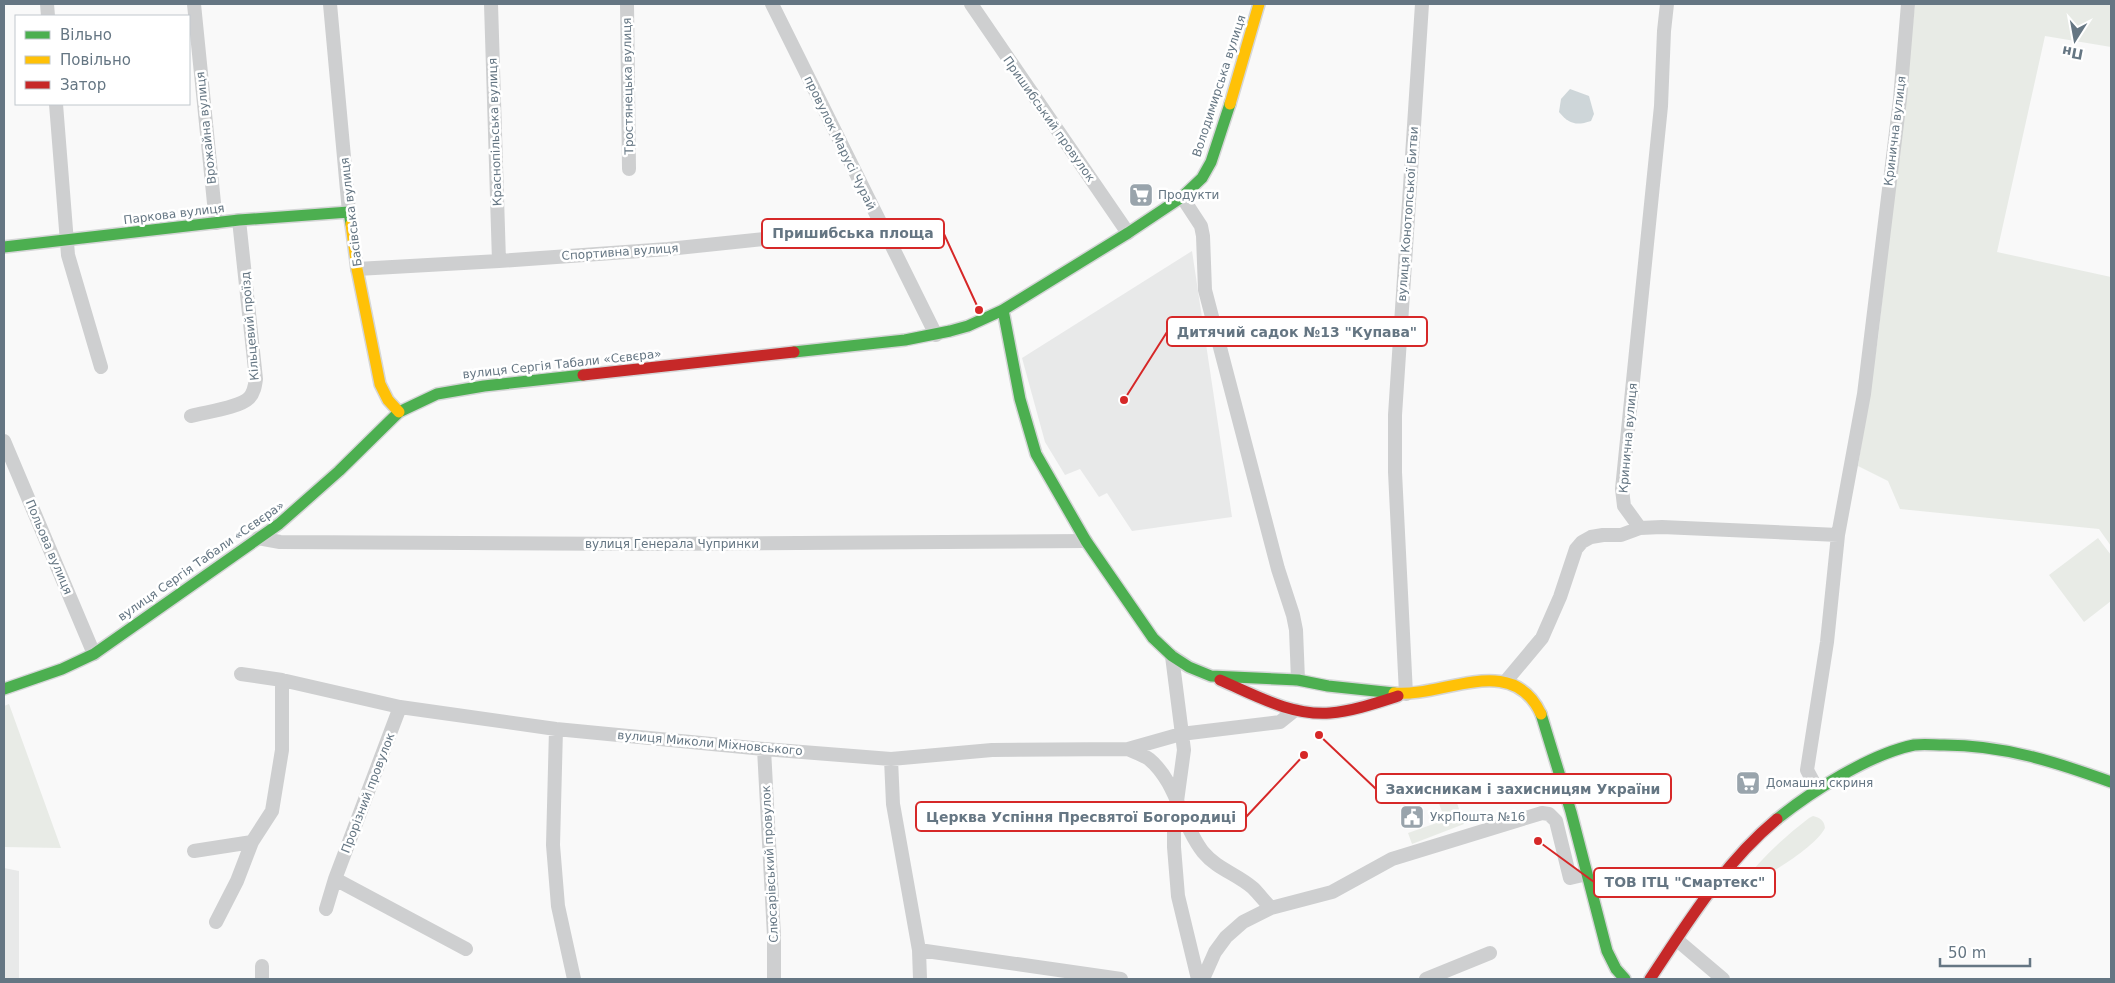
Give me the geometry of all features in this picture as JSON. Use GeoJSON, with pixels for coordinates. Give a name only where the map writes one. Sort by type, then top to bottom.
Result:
{"type":"FeatureCollection","features":[{"type":"Feature","properties":{"kind":"main road","name":"Володимирська вулиця"},"geometry":{"type":"LineString","coordinates":[[1182,196],[1202,178],[1211,162],[1241,69],[1259,4]]}},
{"type":"Feature","properties":{"kind":"main road","name":"вулиця Сергія Табали «Сєвєра»"},"geometry":{"type":"LineString","coordinates":[[4,689],[62,669],[94,654],[258,538],[308,500],[399,412],[425,398],[458,389],[895,341],[968,326],[1003,310],[1128,233],[1182,196]]}},
{"type":"Feature","properties":{"kind":"main road","name":"Паркова вулиця"},"geometry":{"type":"LineString","coordinates":[[4,247],[239,220],[349,212]]}},
{"type":"Feature","properties":{"kind":"main road","name":"Басівська вулиця"},"geometry":{"type":"LineString","coordinates":[[349,212],[357,269],[380,384],[388,400],[399,412]]}},
{"type":"Feature","properties":{"kind":"main road"},"geometry":{"type":"LineString","coordinates":[[1003,310],[1020,399],[1036,454],[1086,541],[1141,622],[1172,656],[1189,667],[1276,704],[1295,710],[1328,713],[1348,710],[1406,694],[1473,682],[1506,681],[1518,687],[1530,697],[1539,709],[1545,722],[1572,812],[1607,951],[1611,961],[1625,979]]}},
{"type":"Feature","properties":{"kind":"main road"},"geometry":{"type":"LineString","coordinates":[[1211,676],[1298,680],[1328,686],[1406,694]]}},
{"type":"Feature","properties":{"kind":"main road"},"geometry":{"type":"LineString","coordinates":[[1650,979],[1724,874],[1748,845],[1776,820],[1817,789],[1871,760],[1896,750],[1918,745],[1962,744],[2036,755],[2111,782]]}},
{"type":"Feature","properties":{"kind":"street","name":"Врожайна вулиця"},"geometry":{"type":"LineString","coordinates":[[194,4],[216,223]]}},
{"type":"Feature","properties":{"kind":"street","name":"Басівська вулиця"},"geometry":{"type":"LineString","coordinates":[[330,4],[349,212]]}},
{"type":"Feature","properties":{"kind":"street","name":"Краснопільська вулиця"},"geometry":{"type":"LineString","coordinates":[[491,4],[499,261]]}},
{"type":"Feature","properties":{"kind":"street","name":"Тростянецька вулиця"},"geometry":{"type":"LineString","coordinates":[[627,4],[629,169]]}},
{"type":"Feature","properties":{"kind":"street","name":"провулок Марусі Чурай"},"geometry":{"type":"LineString","coordinates":[[772,4],[881,227],[936,334]]}},
{"type":"Feature","properties":{"kind":"street","name":"Пришибський провулок"},"geometry":{"type":"LineString","coordinates":[[971,4],[1128,233]]}},
{"type":"Feature","properties":{"kind":"street","name":"вулиця Конотопської Битви"},"geometry":{"type":"LineString","coordinates":[[1406,694],[1395,415],[1422,4]]}},
{"type":"Feature","properties":{"kind":"street","name":"Кринична вулиця"},"geometry":{"type":"LineString","coordinates":[[1640,528],[1624,506],[1622,489],[1661,106],[1667,4]]}},
{"type":"Feature","properties":{"kind":"street","name":"Кринична вулиця"},"geometry":{"type":"LineString","coordinates":[[1817,789],[1806,770],[1827,642],[1838,535],[1864,394],[1900,99],[1908,4]]}},
{"type":"Feature","properties":{"kind":"street"},"geometry":{"type":"LineString","coordinates":[[56,105],[68,255],[101,367]]}},
{"type":"Feature","properties":{"kind":"street"},"geometry":{"type":"LineString","coordinates":[[1182,196],[1197,218],[1203,236],[1205,290],[1278,569],[1293,615],[1297,645],[1298,680]]}},
{"type":"Feature","properties":{"kind":"street","name":"Кільцевий проїзд"},"geometry":{"type":"LineString","coordinates":[[190,416],[242,402],[250,397],[255,389],[256,379],[239,220]]}},
{"type":"Feature","properties":{"kind":"street","name":"Спортивна вулиця"},"geometry":{"type":"LineString","coordinates":[[357,269],[668,249],[881,227]]}},
{"type":"Feature","properties":{"kind":"street","name":"Польова вулиця"},"geometry":{"type":"LineString","coordinates":[[4,441],[94,654]]}},
{"type":"Feature","properties":{"kind":"street"},"geometry":{"type":"LineString","coordinates":[[1506,681],[1516,667],[1533,650],[1546,630],[1560,597],[1576,549],[1591,537],[1621,535],[1640,528],[1662,527],[1838,535]]}},
{"type":"Feature","properties":{"kind":"street","name":"вулиця Генерала Чупринки"},"geometry":{"type":"LineString","coordinates":[[258,538],[280,542],[621,544],[1086,541]]}},
{"type":"Feature","properties":{"kind":"street"},"geometry":{"type":"LineString","coordinates":[[1172,656],[1184,750],[1177,800],[1174,847],[1178,896],[1198,979]]}},
{"type":"Feature","properties":{"kind":"street","name":"вулиця Миколи Міхновського"},"geometry":{"type":"LineString","coordinates":[[241,674],[282,680],[400,707],[556,728],[764,749],[891,758],[992,750],[1128,749],[1181,734],[1280,722],[1295,710]]}},
{"type":"Feature","properties":{"kind":"street"},"geometry":{"type":"LineString","coordinates":[[216,922],[237,882],[252,842],[272,811],[282,750],[282,680]]}},
{"type":"Feature","properties":{"kind":"street","name":"Прорізний провулок"},"geometry":{"type":"LineString","coordinates":[[326,909],[335,879],[400,707]]}},
{"type":"Feature","properties":{"kind":"street"},"geometry":{"type":"LineString","coordinates":[[556,728],[553,845],[558,906],[574,979]]}},
{"type":"Feature","properties":{"kind":"street","name":"Слюсарівський провулок"},"geometry":{"type":"LineString","coordinates":[[764,749],[774,936],[774,979]]}},
{"type":"Feature","properties":{"kind":"street"},"geometry":{"type":"LineString","coordinates":[[1128,749],[1148,759],[1163,776],[1177,800],[1190,830],[1202,850],[1214,864],[1252,888],[1271,908]]}},
{"type":"Feature","properties":{"kind":"street"},"geometry":{"type":"LineString","coordinates":[[891,758],[893,804],[919,950],[920,979]]}},
{"type":"Feature","properties":{"kind":"street"},"geometry":{"type":"LineString","coordinates":[[1203,979],[1215,952],[1226,937],[1243,922],[1271,908],[1332,892],[1392,858],[1542,813],[1549,814],[1556,821],[1570,878],[1587,874]]}},
{"type":"Feature","properties":{"kind":"street"},"geometry":{"type":"LineString","coordinates":[[194,851],[252,842]]}},
{"type":"Feature","properties":{"kind":"street"},"geometry":{"type":"LineString","coordinates":[[335,879],[466,949]]}},
{"type":"Feature","properties":{"kind":"street"},"geometry":{"type":"LineString","coordinates":[[1676,940],[1723,979]]}},
{"type":"Feature","properties":{"kind":"street"},"geometry":{"type":"LineString","coordinates":[[919,950],[1121,979]]}},
{"type":"Feature","properties":{"kind":"street"},"geometry":{"type":"LineString","coordinates":[[1426,979],[1490,953]]}},
{"type":"Feature","properties":{"kind":"shaded area"},"geometry":{"type":"Polygon","coordinates":[[[1915,4],[2111,4],[2111,47],[2045,36],[1997,252],[2111,277],[2111,546],[2099,529],[1900,509],[1888,481],[1858,466],[1878,338],[1915,4]]]}},
{"type":"Feature","properties":{"kind":"shaded area"},"geometry":{"type":"Polygon","coordinates":[[[1570,89],[1589,96],[1594,114],[1591,121],[1573,123],[1559,112],[1561,99],[1570,89]]]}},
{"type":"Feature","properties":{"kind":"shaded area"},"geometry":{"type":"Polygon","coordinates":[[[1192,251],[1232,517],[1132,531],[1107,493],[1099,497],[1080,469],[1065,475],[1045,442],[1022,358],[1192,251]]]}},
{"type":"Feature","properties":{"kind":"shaded area"},"geometry":{"type":"Polygon","coordinates":[[[2098,538],[2111,555],[2111,601],[2084,622],[2049,575],[2098,538]]]}},
{"type":"Feature","properties":{"kind":"shaded area"},"geometry":{"type":"Polygon","coordinates":[[[9,704],[61,848],[4,847],[4,706],[9,704]]]}},
{"type":"Feature","properties":{"kind":"shaded area"},"geometry":{"type":"Polygon","coordinates":[[[1453,791],[1464,824],[1412,844],[1408,833],[1445,820],[1437,798],[1453,791]]]}},
{"type":"Feature","properties":{"kind":"shaded area"},"geometry":{"type":"Polygon","coordinates":[[[1813,816],[1824,823],[1825,828],[1811,845],[1774,871],[1739,888],[1771,850],[1813,816]]]}},
{"type":"Feature","properties":{"kind":"shaded area"},"geometry":{"type":"Polygon","coordinates":[[[4,868],[19,871],[19,979],[4,979],[4,868]]]}},
{"type":"Feature","properties":{"kind":"traffic: fast"},"geometry":{"type":"LineString","coordinates":[[794,352],[905,340],[950,331],[968,326],[1003,310],[1128,233],[1182,197],[1202,178],[1211,162],[1230,104]]}},
{"type":"Feature","properties":{"kind":"traffic: fast"},"geometry":{"type":"LineString","coordinates":[[4,247],[239,220],[349,212],[351,224]]}},
{"type":"Feature","properties":{"kind":"traffic: fast"},"geometry":{"type":"LineString","coordinates":[[1003,310],[1020,399],[1036,454],[1086,541],[1153,638],[1172,656],[1189,667],[1211,676],[1298,680],[1328,686],[1394,693]]}},
{"type":"Feature","properties":{"kind":"traffic: fast"},"geometry":{"type":"LineString","coordinates":[[4,689],[62,669],[94,654],[279,524],[339,471],[399,412],[437,394],[484,386],[583,375]]}},
{"type":"Feature","properties":{"kind":"traffic: fast"},"geometry":{"type":"LineString","coordinates":[[1541,714],[1571,812],[1607,951],[1616,969],[1625,979]]}},
{"type":"Feature","properties":{"kind":"traffic: fast"},"geometry":{"type":"LineString","coordinates":[[1777,819],[1842,775],[1879,756],[1914,745],[1966,746],[2008,751],[2070,768],[2111,782]]}},
{"type":"Feature","properties":{"kind":"traffic: slow"},"geometry":{"type":"LineString","coordinates":[[1230,104],[1259,4]]}},
{"type":"Feature","properties":{"kind":"traffic: slow"},"geometry":{"type":"LineString","coordinates":[[351,224],[357,269],[380,384],[388,400],[399,412]]}},
{"type":"Feature","properties":{"kind":"traffic: slow"},"geometry":{"type":"LineString","coordinates":[[1394,693],[1413,693],[1454,685],[1495,681],[1513,685],[1528,695],[1541,714]]}},
{"type":"Feature","properties":{"kind":"traffic: jam"},"geometry":{"type":"LineString","coordinates":[[583,375],[794,352]]}},
{"type":"Feature","properties":{"kind":"traffic: jam"},"geometry":{"type":"LineString","coordinates":[[1220,680],[1287,708],[1316,713],[1347,710],[1398,696]]}},
{"type":"Feature","properties":{"kind":"traffic: jam"},"geometry":{"type":"LineString","coordinates":[[1650,979],[1708,894],[1740,855],[1777,819]]}},
{"type":"Feature","properties":{"kind":"place","name":"Продукти"},"geometry":{"type":"Point","coordinates":[1141,195]}},
{"type":"Feature","properties":{"kind":"place","name":"Пришибська площа"},"geometry":{"type":"Point","coordinates":[979,310]}},
{"type":"Feature","properties":{"kind":"place","name":"Дитячий садок №13 \"Купава\""},"geometry":{"type":"Point","coordinates":[1124,400]}},
{"type":"Feature","properties":{"kind":"place","name":"Захисникам і захисницям України"},"geometry":{"type":"Point","coordinates":[1319,735]}},
{"type":"Feature","properties":{"kind":"place","name":"Церква Успіння Пресвятої Богородиці"},"geometry":{"type":"Point","coordinates":[1304,755]}},
{"type":"Feature","properties":{"kind":"place","name":"Домашня скриня"},"geometry":{"type":"Point","coordinates":[1748,783]}},
{"type":"Feature","properties":{"kind":"place","name":"УкрПошта №16"},"geometry":{"type":"Point","coordinates":[1412,817]}},
{"type":"Feature","properties":{"kind":"place","name":"ТОВ ІТЦ \"Смартекс\""},"geometry":{"type":"Point","coordinates":[1538,841]}}]}
